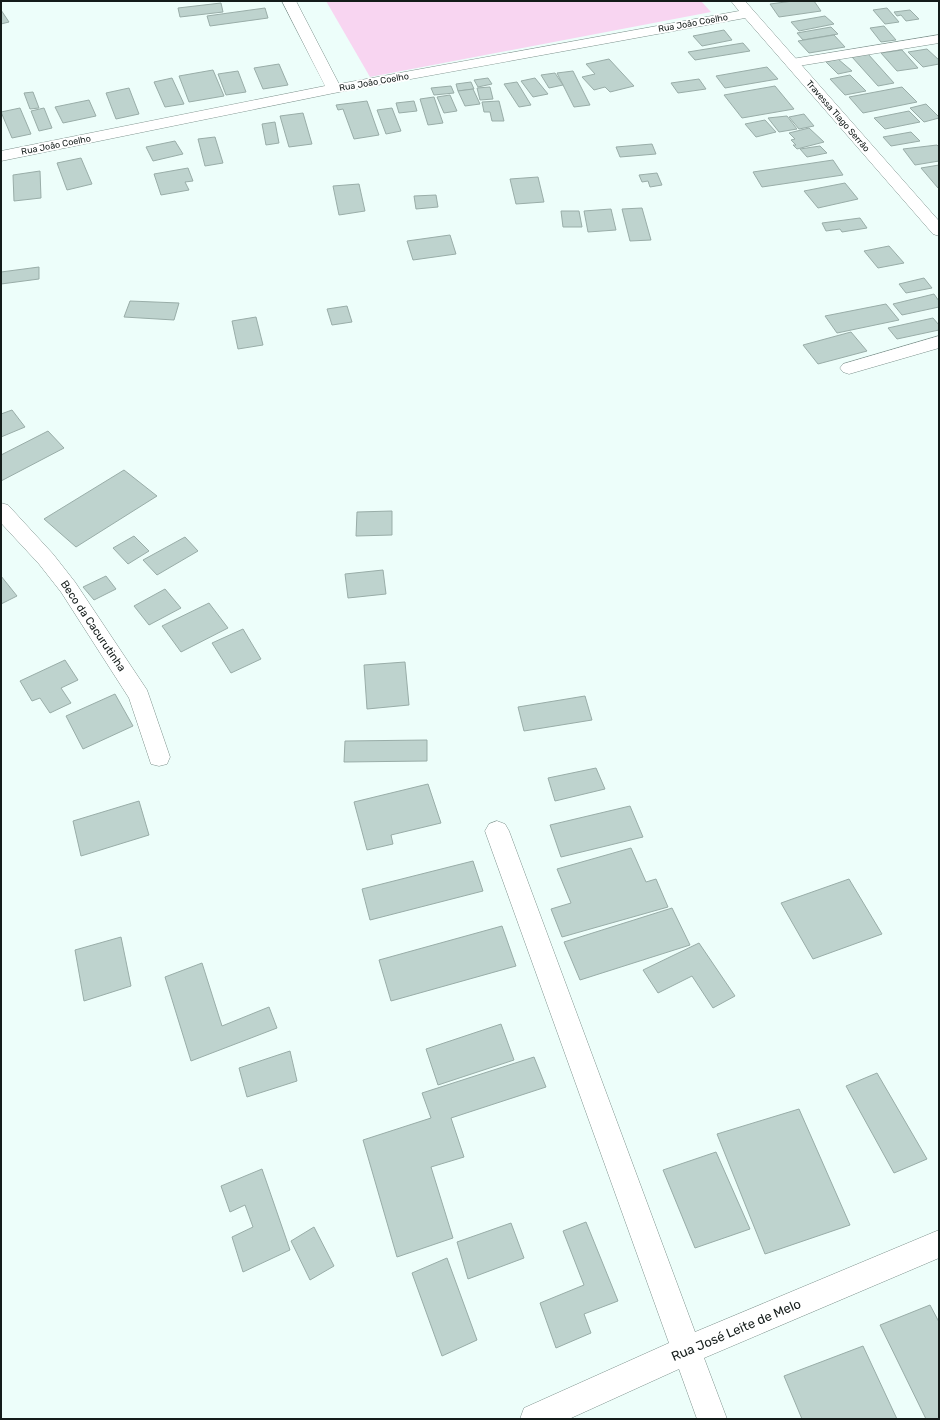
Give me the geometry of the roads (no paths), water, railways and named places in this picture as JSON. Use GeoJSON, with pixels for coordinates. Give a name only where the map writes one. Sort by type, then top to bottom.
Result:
{"type":"FeatureCollection","features":[{"type":"Feature","properties":{"kind":"street"},"geometry":{"type":"LineString","coordinates":[[289,1],[334,89]]}},
{"type":"Feature","properties":{"kind":"street","name":"Travessa Tiago Serrão"},"geometry":{"type":"LineString","coordinates":[[738,1],[939,231]]}},
{"type":"Feature","properties":{"kind":"street","name":"Rua João Coelho"},"geometry":{"type":"LineString","coordinates":[[1,156],[334,89],[748,13]]}},
{"type":"Feature","properties":{"kind":"street"},"geometry":{"type":"LineString","coordinates":[[850,368],[939,342]]}},
{"type":"Feature","properties":{"kind":"street","name":"Beco da Cacurutinha"},"geometry":{"type":"LineString","coordinates":[[1,510],[46,559],[68,587],[139,696],[158,757]]}},
{"type":"Feature","properties":{"kind":"street"},"geometry":{"type":"LineString","coordinates":[[497,830],[712,1419]]}},
{"type":"Feature","properties":{"kind":"street","name":"Rua José Leite de Melo"},"geometry":{"type":"LineString","coordinates":[[535,1419],[687,1350],[939,1244]]}},
{"type":"Feature","properties":{"kind":"lane"},"geometry":{"type":"LineString","coordinates":[[792,63],[939,39]]}}]}
